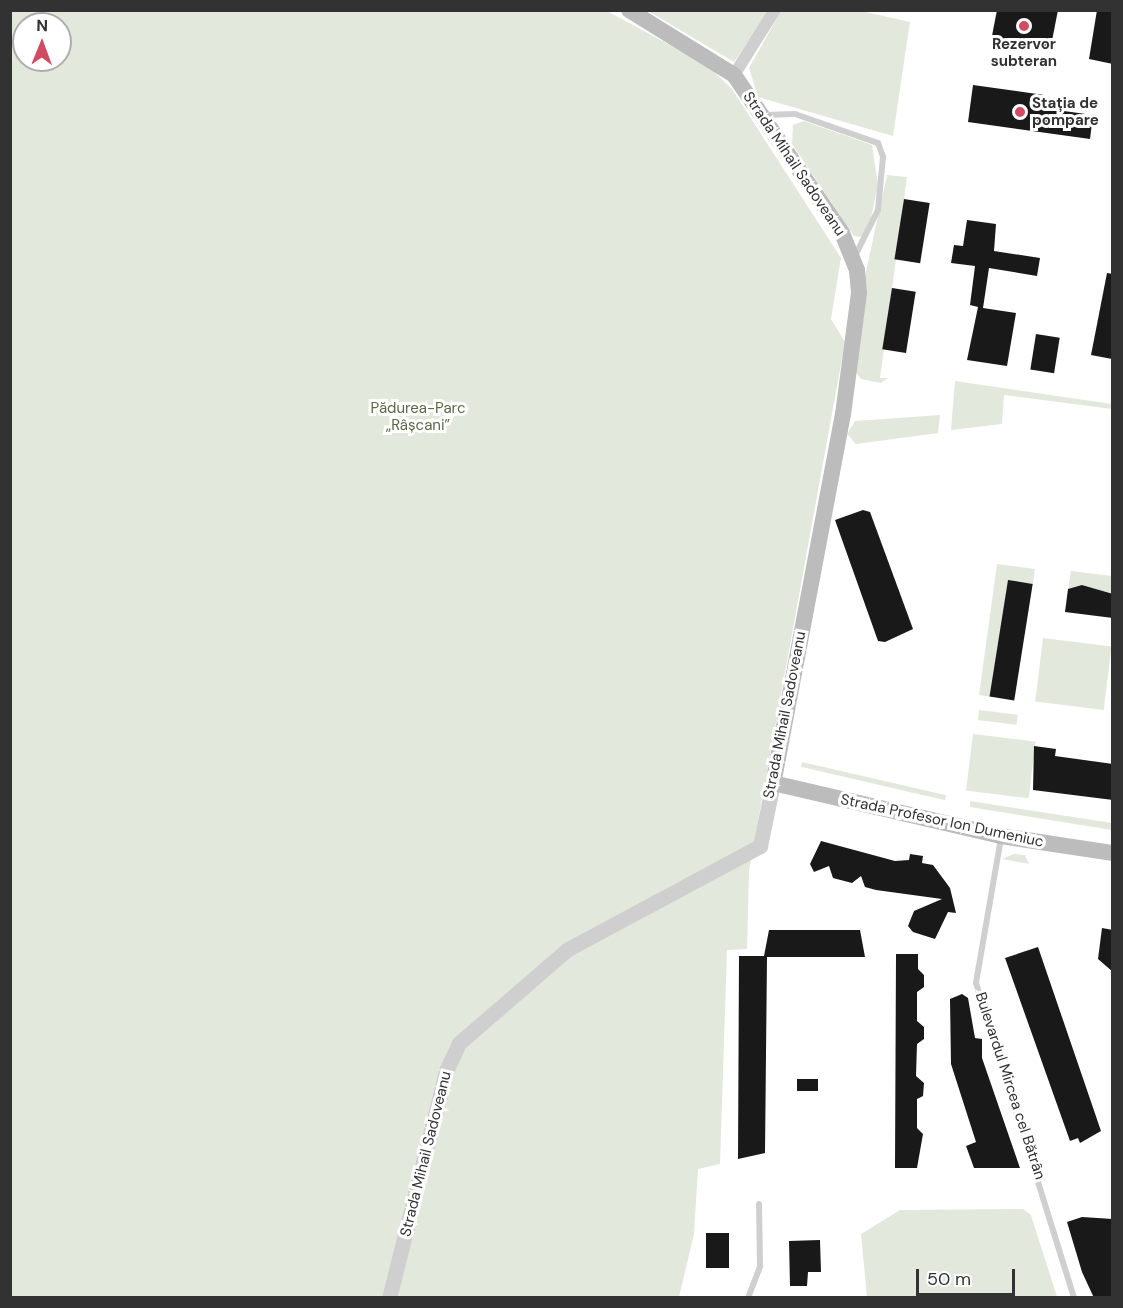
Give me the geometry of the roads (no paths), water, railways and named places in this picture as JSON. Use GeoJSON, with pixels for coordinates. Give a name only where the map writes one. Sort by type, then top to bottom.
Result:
{"type":"FeatureCollection","features":[{"type":"Feature","properties":{"kind":"main road"},"geometry":{"type":"LineString","coordinates":[[629,10],[734,75]]}},
{"type":"Feature","properties":{"kind":"main road","name":"Strada Mihail Sadoveanu"},"geometry":{"type":"LineString","coordinates":[[734,75],[764,115],[842,233],[854,260],[859,293],[847,391],[772,783]]}},
{"type":"Feature","properties":{"kind":"main road","name":"Strada Profesor Ion Dumeniuc"},"geometry":{"type":"LineString","coordinates":[[772,783],[1001,836],[1113,853]]}},
{"type":"Feature","properties":{"kind":"street","name":"Strada Mihail Sadoveanu"},"geometry":{"type":"LineString","coordinates":[[734,75],[775,10]]}},
{"type":"Feature","properties":{"kind":"street","name":"Strada Mihail Sadoveanu"},"geometry":{"type":"LineString","coordinates":[[389,1298],[446,1071],[459,1043],[568,949],[760,846],[772,783]]}},
{"type":"Feature","properties":{"kind":"lane"},"geometry":{"type":"LineString","coordinates":[[764,115],[795,114],[878,143],[883,158],[878,210],[854,260]]}},
{"type":"Feature","properties":{"kind":"lane","name":"Bulevardul Mircea cel Bătrân"},"geometry":{"type":"LineString","coordinates":[[1001,836],[976,983],[1074,1298]]}},
{"type":"Feature","properties":{"kind":"lane"},"geometry":{"type":"LineString","coordinates":[[748,1298],[760,1266],[759,1204]]}},
{"type":"Feature","properties":{"kind":"place","name":"Rezervor subteran"},"geometry":{"type":"Point","coordinates":[1024,26]}},
{"type":"Feature","properties":{"kind":"place","name":"Stația de pompare"},"geometry":{"type":"Point","coordinates":[1020,112]}},
{"type":"Feature","properties":{"kind":"park label","name":"Pădurea-Parc „Râșcani”"},"geometry":{"type":"Point","coordinates":[418,416]}}]}
